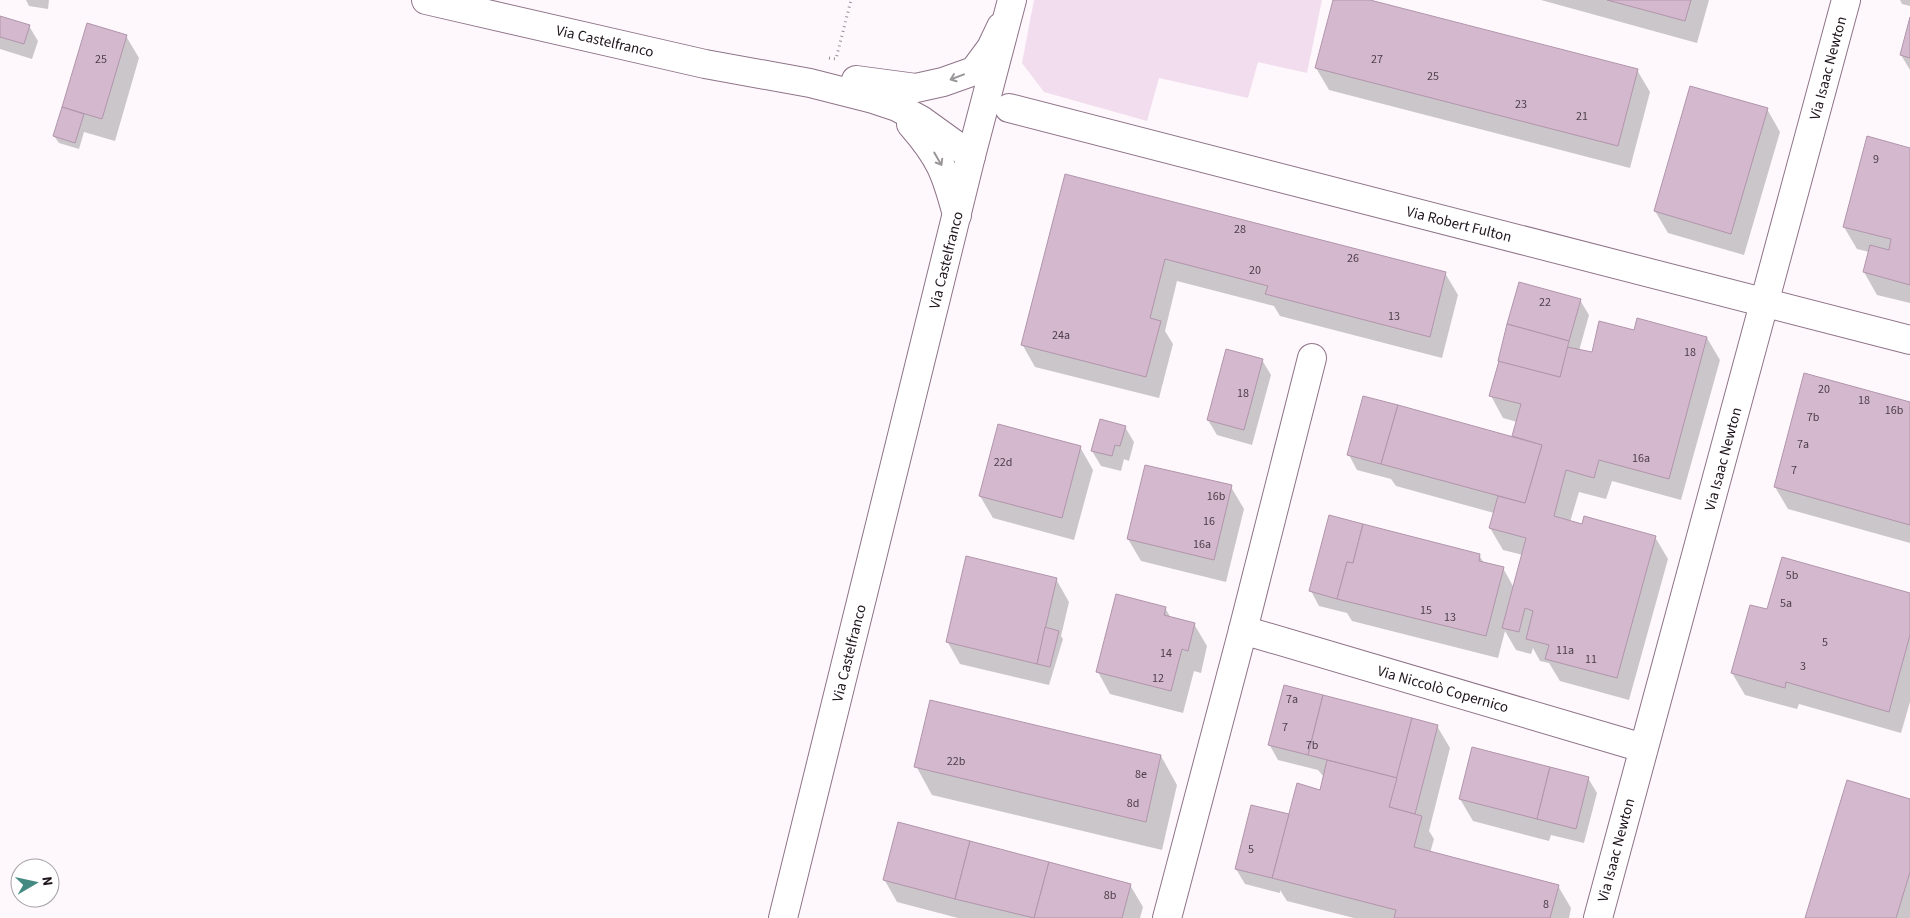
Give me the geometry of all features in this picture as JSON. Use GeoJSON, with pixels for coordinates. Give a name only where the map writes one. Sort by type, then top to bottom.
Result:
{"type":"FeatureCollection","features":[{"type":"Feature","properties":{"kind":"street","name":"Via Castelfranco"},"geometry":{"type":"LineString","coordinates":[[426,0],[705,64],[830,88],[897,107],[922,120],[971,156],[783,918]]}},
{"type":"Feature","properties":{"kind":"street","name":"Via Isaac Newton"},"geometry":{"type":"LineString","coordinates":[[1598,918],[1766,302],[1846,0]]}},
{"type":"Feature","properties":{"kind":"street"},"geometry":{"type":"LineString","coordinates":[[768,75],[839,78],[916,88],[943,82],[974,71],[991,48],[1010,8]]}},
{"type":"Feature","properties":{"kind":"street"},"geometry":{"type":"LineString","coordinates":[[971,156],[1010,8]]}},
{"type":"Feature","properties":{"kind":"street"},"geometry":{"type":"LineString","coordinates":[[897,107],[930,146],[946,174],[957,215]]}},
{"type":"Feature","properties":{"kind":"street","name":"Via Robert Fulton"},"geometry":{"type":"LineString","coordinates":[[1009,108],[1910,340]]}},
{"type":"Feature","properties":{"kind":"street"},"geometry":{"type":"LineString","coordinates":[[1167,918],[1244,630],[1312,358]]}},
{"type":"Feature","properties":{"kind":"street","name":"Via Niccolò Copernico"},"geometry":{"type":"LineString","coordinates":[[1244,630],[1643,748]]}},
{"type":"Feature","properties":{"kind":"path"},"geometry":{"type":"LineString","coordinates":[[827,58],[836,59],[850,0]]}},
{"type":"Feature","properties":{"kind":"shaded area"},"geometry":{"type":"Polygon","coordinates":[[[1034,0],[1322,0],[1307,73],[1258,62],[1248,98],[1159,78],[1147,121],[1044,92],[1022,63],[1034,0]]]}},
{"type":"Feature","properties":{"kind":"building"},"geometry":{"type":"Polygon","coordinates":[[[1333,0],[1370,0],[1638,69],[1618,146],[1315,68],[1333,0]]]}},
{"type":"Feature","properties":{"kind":"building"},"geometry":{"type":"Polygon","coordinates":[[[1607,0],[1691,0],[1685,21],[1607,0]]]}},
{"type":"Feature","properties":{"kind":"building"},"geometry":{"type":"Polygon","coordinates":[[[0,16],[30,25],[24,44],[0,37],[0,16]]]}},
{"type":"Feature","properties":{"kind":"building"},"geometry":{"type":"Polygon","coordinates":[[[1910,17],[1910,58],[1900,55],[1910,17]]]}},
{"type":"Feature","properties":{"kind":"building"},"geometry":{"type":"Polygon","coordinates":[[[87,23],[127,35],[102,119],[62,107],[87,23]]]}},
{"type":"Feature","properties":{"kind":"building"},"geometry":{"type":"Polygon","coordinates":[[[1690,86],[1768,108],[1731,234],[1654,211],[1690,86]]]}},
{"type":"Feature","properties":{"kind":"building"},"geometry":{"type":"Polygon","coordinates":[[[62,107],[84,114],[75,143],[53,136],[62,107]]]}},
{"type":"Feature","properties":{"kind":"building"},"geometry":{"type":"Polygon","coordinates":[[[1867,136],[1910,148],[1910,285],[1863,272],[1870,245],[1889,250],[1891,239],[1843,227],[1867,136]]]}},
{"type":"Feature","properties":{"kind":"building"},"geometry":{"type":"Polygon","coordinates":[[[1065,174],[1446,272],[1430,337],[1265,294],[1268,286],[1165,259],[1150,318],[1161,321],[1146,377],[1021,345],[1065,174]]]}},
{"type":"Feature","properties":{"kind":"building"},"geometry":{"type":"Polygon","coordinates":[[[1519,282],[1581,299],[1569,341],[1507,324],[1519,282]]]}},
{"type":"Feature","properties":{"kind":"building"},"geometry":{"type":"Polygon","coordinates":[[[1637,318],[1707,337],[1669,479],[1599,460],[1594,478],[1566,470],[1554,516],[1582,524],[1584,516],[1656,536],[1617,678],[1545,659],[1549,645],[1526,639],[1533,611],[1525,608],[1519,632],[1502,628],[1526,538],[1489,528],[1498,496],[1525,503],[1542,445],[1512,436],[1521,404],[1489,396],[1499,361],[1560,377],[1567,347],[1592,352],[1599,321],[1634,330],[1637,318]]]}},
{"type":"Feature","properties":{"kind":"building"},"geometry":{"type":"Polygon","coordinates":[[[1507,324],[1569,341],[1560,377],[1498,361],[1507,324]]]}},
{"type":"Feature","properties":{"kind":"building"},"geometry":{"type":"Polygon","coordinates":[[[1226,349],[1263,359],[1244,430],[1207,420],[1226,349]]]}},
{"type":"Feature","properties":{"kind":"building"},"geometry":{"type":"Polygon","coordinates":[[[1804,373],[1910,402],[1910,525],[1774,487],[1804,373]]]}},
{"type":"Feature","properties":{"kind":"building"},"geometry":{"type":"Polygon","coordinates":[[[1363,396],[1398,405],[1381,464],[1347,455],[1363,396]]]}},
{"type":"Feature","properties":{"kind":"building"},"geometry":{"type":"Polygon","coordinates":[[[1398,405],[1542,445],[1525,503],[1381,464],[1398,405]]]}},
{"type":"Feature","properties":{"kind":"building"},"geometry":{"type":"Polygon","coordinates":[[[1100,419],[1126,426],[1120,446],[1115,445],[1112,456],[1091,451],[1100,419]]]}},
{"type":"Feature","properties":{"kind":"building"},"geometry":{"type":"Polygon","coordinates":[[[998,424],[1081,446],[1062,518],[979,496],[998,424]]]}},
{"type":"Feature","properties":{"kind":"building"},"geometry":{"type":"Polygon","coordinates":[[[1145,465],[1232,485],[1214,560],[1127,539],[1145,465]]]}},
{"type":"Feature","properties":{"kind":"building"},"geometry":{"type":"Polygon","coordinates":[[[1329,515],[1363,524],[1353,563],[1347,562],[1337,599],[1309,591],[1329,515]]]}},
{"type":"Feature","properties":{"kind":"building"},"geometry":{"type":"Polygon","coordinates":[[[1363,524],[1480,554],[1479,561],[1504,567],[1486,636],[1337,599],[1347,562],[1353,563],[1363,524]]]}},
{"type":"Feature","properties":{"kind":"building"},"geometry":{"type":"Polygon","coordinates":[[[966,556],[1057,578],[1037,664],[946,642],[966,556]]]}},
{"type":"Feature","properties":{"kind":"building"},"geometry":{"type":"Polygon","coordinates":[[[1782,557],[1910,593],[1910,635],[1889,712],[1786,682],[1785,688],[1731,673],[1750,605],[1767,609],[1782,557]]]}},
{"type":"Feature","properties":{"kind":"building"},"geometry":{"type":"Polygon","coordinates":[[[1116,594],[1166,607],[1164,615],[1195,623],[1188,651],[1182,649],[1171,691],[1096,672],[1116,594]]]}},
{"type":"Feature","properties":{"kind":"building"},"geometry":{"type":"Polygon","coordinates":[[[1045,627],[1059,631],[1050,667],[1037,664],[1045,627]]]}},
{"type":"Feature","properties":{"kind":"building"},"geometry":{"type":"Polygon","coordinates":[[[1284,685],[1323,695],[1308,755],[1268,745],[1284,685]]]}},
{"type":"Feature","properties":{"kind":"building"},"geometry":{"type":"Polygon","coordinates":[[[1323,695],[1412,718],[1397,778],[1308,755],[1323,695]]]}},
{"type":"Feature","properties":{"kind":"building"},"geometry":{"type":"Polygon","coordinates":[[[930,700],[1161,755],[1146,822],[914,767],[930,700]]]}},
{"type":"Feature","properties":{"kind":"building"},"geometry":{"type":"Polygon","coordinates":[[[1412,718],[1438,725],[1415,814],[1389,807],[1412,718]]]}},
{"type":"Feature","properties":{"kind":"building"},"geometry":{"type":"Polygon","coordinates":[[[1472,747],[1550,767],[1537,819],[1459,799],[1472,747]]]}},
{"type":"Feature","properties":{"kind":"building"},"geometry":{"type":"Polygon","coordinates":[[[1327,760],[1397,778],[1389,807],[1422,816],[1414,847],[1559,885],[1550,918],[1394,918],[1396,910],[1272,878],[1297,783],[1320,790],[1327,760]]]}},
{"type":"Feature","properties":{"kind":"building"},"geometry":{"type":"Polygon","coordinates":[[[1550,767],[1589,777],[1576,829],[1537,819],[1550,767]]]}},
{"type":"Feature","properties":{"kind":"building"},"geometry":{"type":"Polygon","coordinates":[[[1847,780],[1910,799],[1910,872],[1896,918],[1805,918],[1847,780]]]}},
{"type":"Feature","properties":{"kind":"building"},"geometry":{"type":"Polygon","coordinates":[[[1251,805],[1289,814],[1272,878],[1235,869],[1251,805]]]}},
{"type":"Feature","properties":{"kind":"building"},"geometry":{"type":"Polygon","coordinates":[[[898,822],[970,841],[955,899],[883,880],[898,822]]]}},
{"type":"Feature","properties":{"kind":"building"},"geometry":{"type":"Polygon","coordinates":[[[970,841],[1049,862],[1034,918],[955,899],[970,841]]]}},
{"type":"Feature","properties":{"kind":"building"},"geometry":{"type":"Polygon","coordinates":[[[1049,862],[1131,884],[1122,918],[1034,918],[1049,862]]]}}]}
